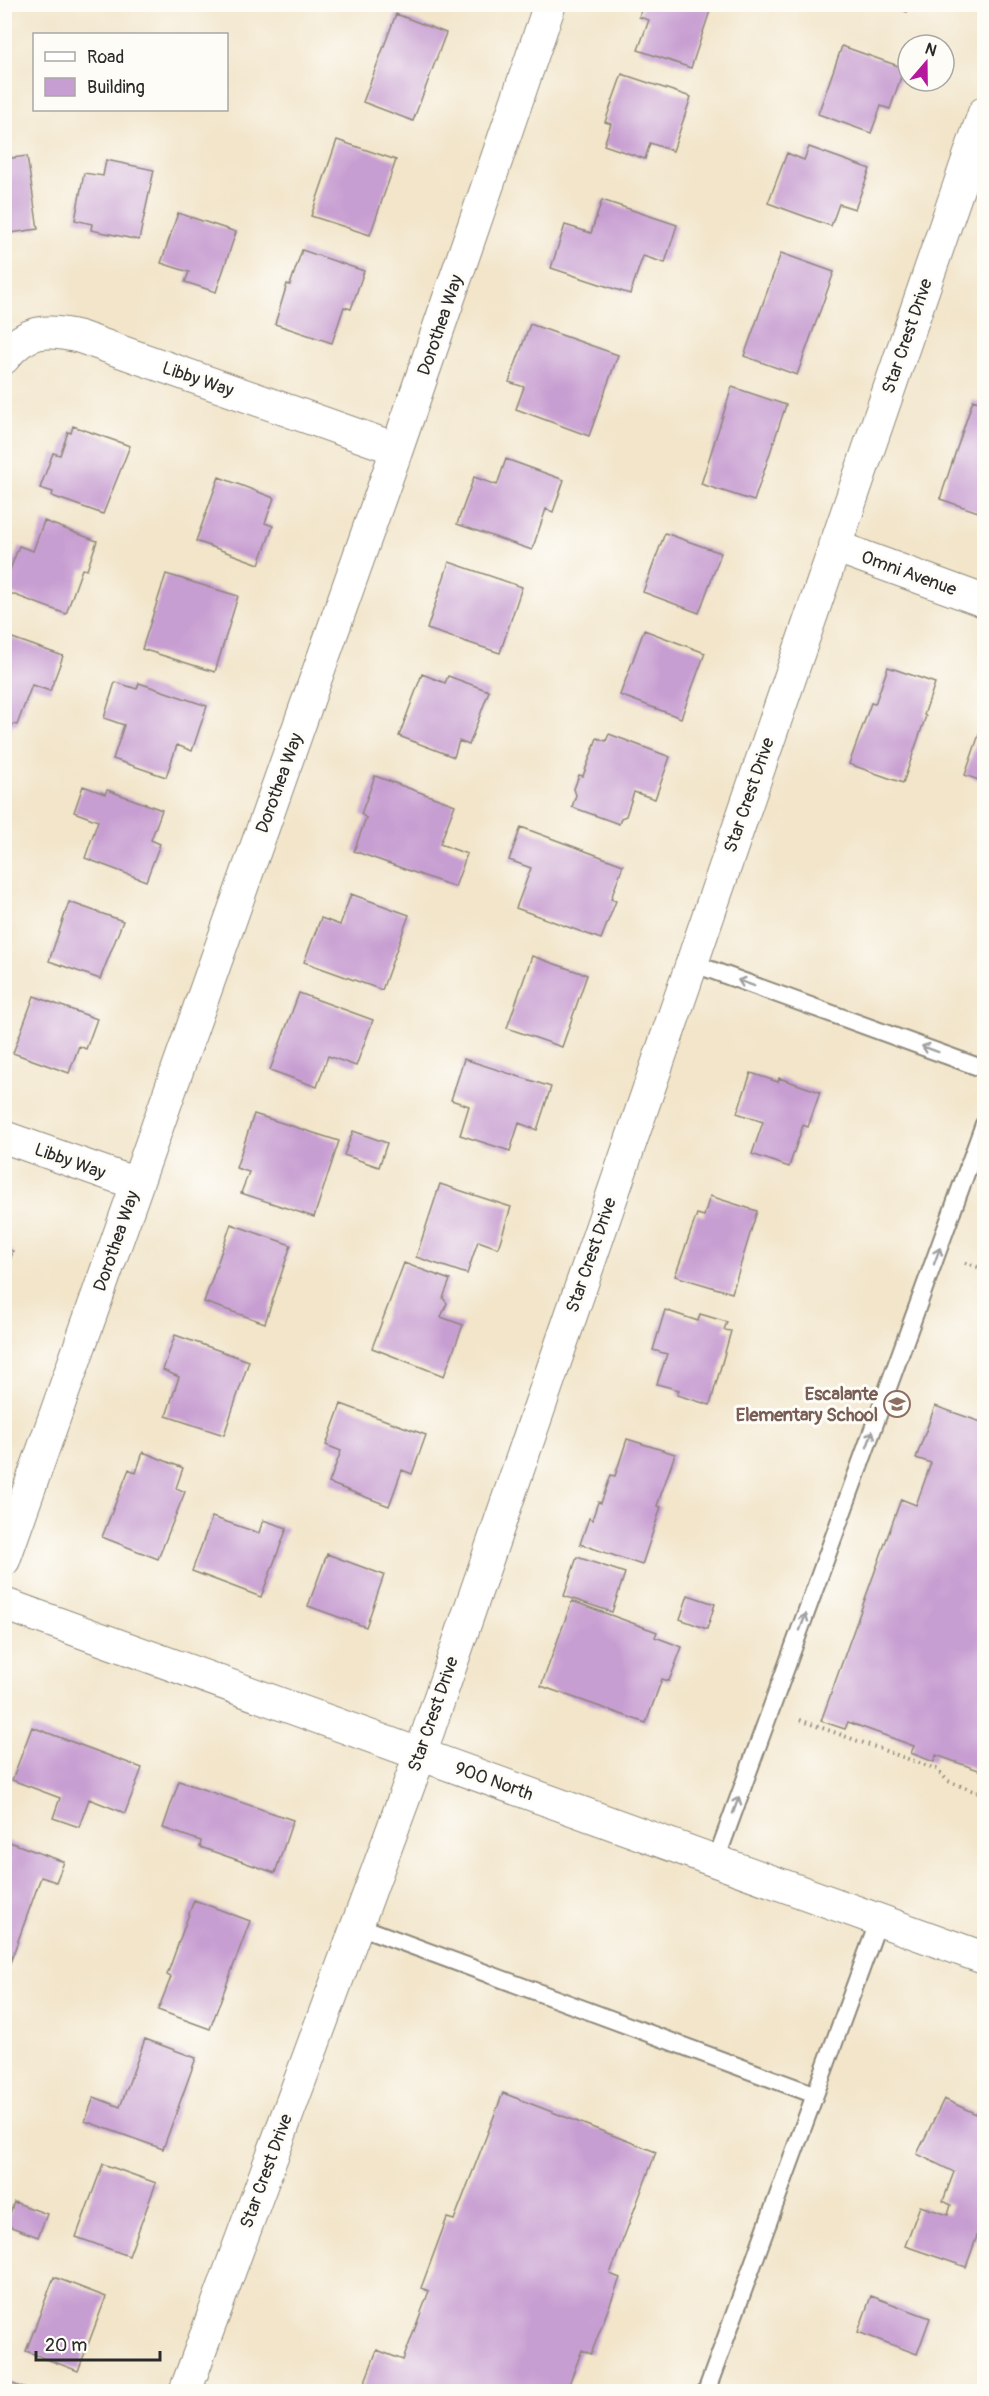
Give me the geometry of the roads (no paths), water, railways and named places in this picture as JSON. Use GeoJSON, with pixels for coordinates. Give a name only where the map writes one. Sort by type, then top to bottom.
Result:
{"type":"FeatureCollection","features":[{"type":"Feature","properties":{"kind":"street","name":"Dorothea Way"},"geometry":{"type":"LineString","coordinates":[[4,1560],[397,449],[550,4]]}},
{"type":"Feature","properties":{"kind":"street","name":"Star Crest Drive"},"geometry":{"type":"LineString","coordinates":[[185,2391],[420,1755],[984,113]]}},
{"type":"Feature","properties":{"kind":"street","name":"Libby Way"},"geometry":{"type":"LineString","coordinates":[[4,358],[16,344],[28,335],[45,332],[80,337],[397,449]]}},
{"type":"Feature","properties":{"kind":"street","name":"Omni Avenue"},"geometry":{"type":"LineString","coordinates":[[834,546],[984,601]]}},
{"type":"Feature","properties":{"kind":"street","name":"Libby Way"},"geometry":{"type":"LineString","coordinates":[[4,1137],[136,1184]]}},
{"type":"Feature","properties":{"kind":"street","name":"900 North"},"geometry":{"type":"LineString","coordinates":[[4,1604],[879,1920],[983,1952]]}},
{"type":"Feature","properties":{"kind":"lane"},"geometry":{"type":"LineString","coordinates":[[692,963],[984,1069]]}},
{"type":"Feature","properties":{"kind":"lane"},"geometry":{"type":"LineString","coordinates":[[716,1860],[984,1124]]}},
{"type":"Feature","properties":{"kind":"lane"},"geometry":{"type":"LineString","coordinates":[[705,2391],[879,1920]]}},
{"type":"Feature","properties":{"kind":"lane"},"geometry":{"type":"LineString","coordinates":[[356,1925],[813,2094]]}},
{"type":"Feature","properties":{"kind":"place","name":"Escalante Elementary School"},"geometry":{"type":"Point","coordinates":[897,1404]}}]}
